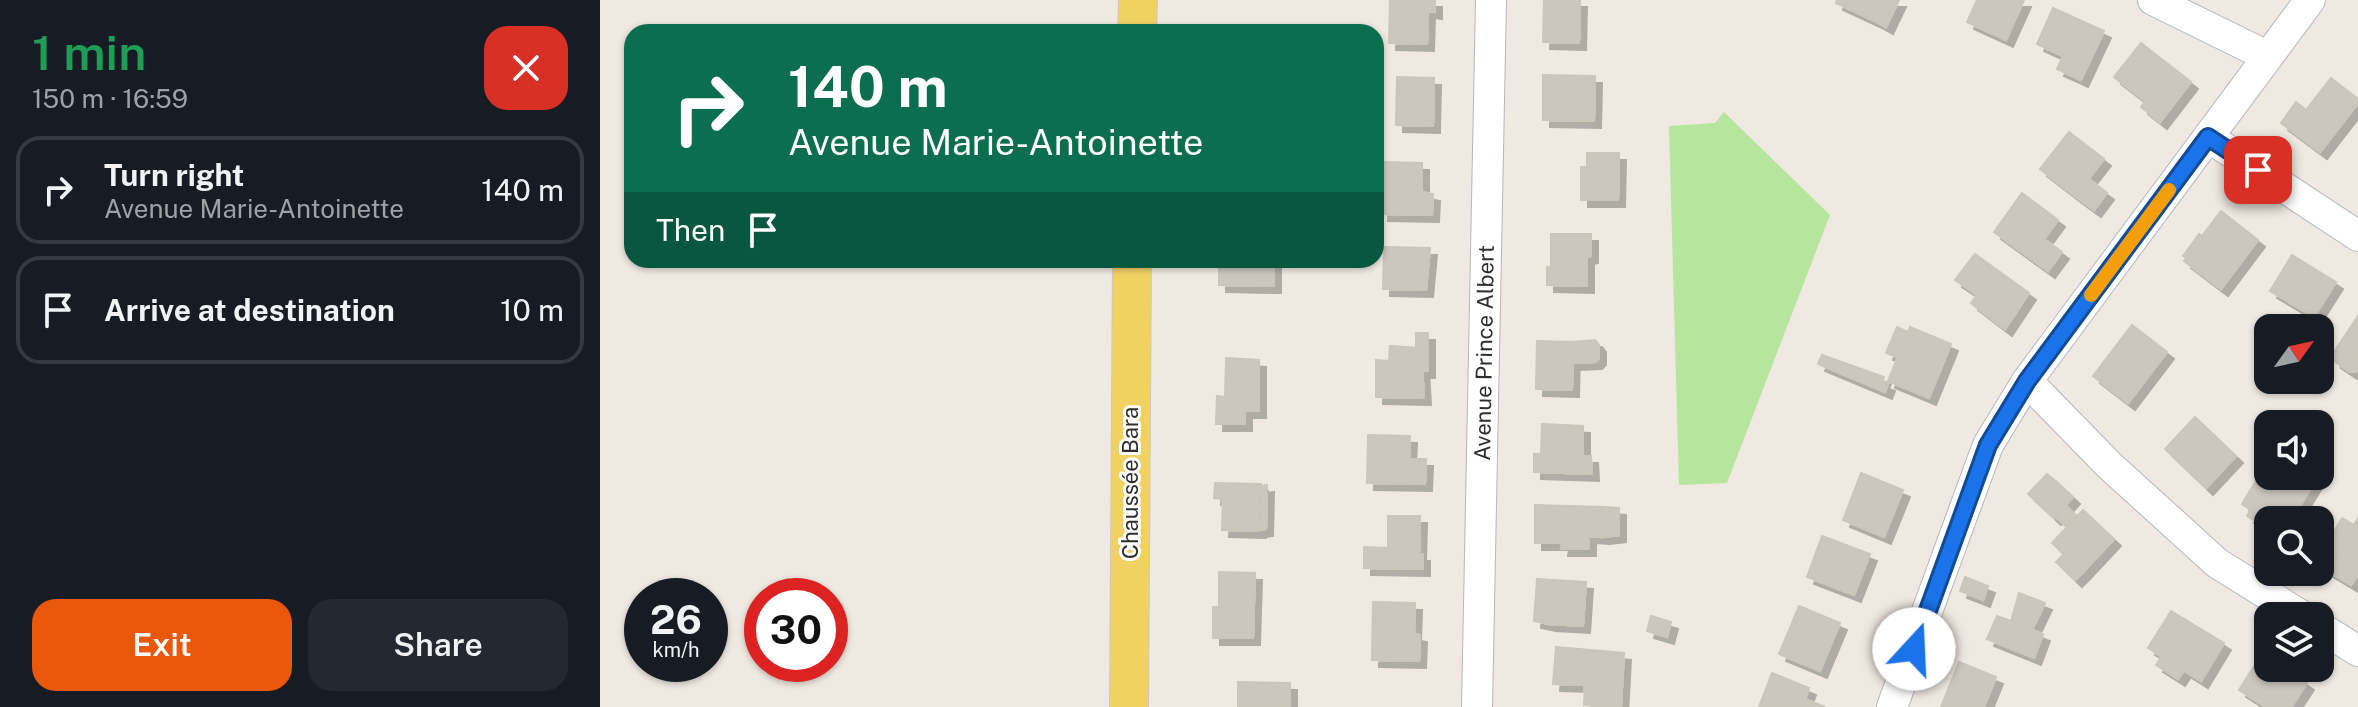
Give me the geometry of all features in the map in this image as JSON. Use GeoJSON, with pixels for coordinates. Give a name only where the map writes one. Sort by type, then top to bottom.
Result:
{"type":"FeatureCollection","features":[{"type":"Feature","properties":{"kind":"main road"},"geometry":{"type":"LineString","coordinates":[[1137,24],[1138,0]]}},
{"type":"Feature","properties":{"kind":"main road","name":"Chaussée Bara"},"geometry":{"type":"LineString","coordinates":[[1129,707],[1132,268]]}},
{"type":"Feature","properties":{"kind":"street","name":"Avenue Prince Albert"},"geometry":{"type":"LineString","coordinates":[[1477,707],[1491,0]]}},
{"type":"Feature","properties":{"kind":"street"},"geometry":{"type":"LineString","coordinates":[[2153,0],[2267,56]]}},
{"type":"Feature","properties":{"kind":"street"},"geometry":{"type":"LineString","coordinates":[[1892,707],[1988,445],[2027,381],[2310,0]]}},
{"type":"Feature","properties":{"kind":"street"},"geometry":{"type":"LineString","coordinates":[[2208,137],[2358,236]]}},
{"type":"Feature","properties":{"kind":"street"},"geometry":{"type":"LineString","coordinates":[[2027,381],[2109,465],[2217,563],[2280,602]]}},
{"type":"Feature","properties":{"kind":"street"},"geometry":{"type":"LineString","coordinates":[[2334,636],[2358,651]]}},
{"type":"Feature","properties":{"kind":"green space"},"geometry":{"type":"Polygon","coordinates":[[[1724,112],[1830,215],[1727,483],[1679,485],[1669,126],[1715,123],[1724,112]]]}},
{"type":"Feature","properties":{"kind":"building"},"geometry":{"type":"Polygon","coordinates":[[[1390,0],[1435,0],[1435,12],[1428,11],[1427,44],[1389,43],[1390,0]]]}},
{"type":"Feature","properties":{"kind":"building"},"geometry":{"type":"Polygon","coordinates":[[[1544,0],[1580,0],[1579,43],[1543,42],[1544,0]]]}},
{"type":"Feature","properties":{"kind":"building"},"geometry":{"type":"Polygon","coordinates":[[[1837,0],[1889,0],[1879,23],[1836,3],[1837,0]]]}},
{"type":"Feature","properties":{"kind":"building"},"geometry":{"type":"Polygon","coordinates":[[[1889,0],[1899,0],[1886,27],[1879,23],[1889,0]]]}},
{"type":"Feature","properties":{"kind":"building"},"geometry":{"type":"Polygon","coordinates":[[[1977,0],[2024,0],[2006,40],[1967,22],[1977,0]]]}},
{"type":"Feature","properties":{"kind":"building"},"geometry":{"type":"Polygon","coordinates":[[[2053,8],[2104,31],[2081,80],[2057,69],[2063,56],[2037,44],[2053,8]]]}},
{"type":"Feature","properties":{"kind":"building"},"geometry":{"type":"Polygon","coordinates":[[[2141,43],[2191,82],[2160,122],[2141,107],[2145,101],[2114,77],[2141,43]]]}},
{"type":"Feature","properties":{"kind":"building"},"geometry":{"type":"Polygon","coordinates":[[[1543,75],[1595,76],[1594,121],[1543,120],[1543,75]]]}},
{"type":"Feature","properties":{"kind":"building"},"geometry":{"type":"Polygon","coordinates":[[[1397,77],[1434,78],[1433,126],[1396,125],[1397,77]]]}},
{"type":"Feature","properties":{"kind":"building"},"geometry":{"type":"Polygon","coordinates":[[[2331,78],[2358,99],[2358,103],[2320,152],[2281,123],[2296,102],[2306,110],[2331,78]]]}},
{"type":"Feature","properties":{"kind":"building"},"geometry":{"type":"Polygon","coordinates":[[[2069,132],[2104,159],[2075,196],[2040,169],[2069,132]]]}},
{"type":"Feature","properties":{"kind":"building"},"geometry":{"type":"Polygon","coordinates":[[[1587,153],[1619,153],[1618,200],[1581,200],[1581,167],[1587,167],[1587,153]]]}},
{"type":"Feature","properties":{"kind":"building"},"geometry":{"type":"Polygon","coordinates":[[[1384,162],[1422,163],[1422,192],[1433,194],[1432,215],[1384,214],[1384,162]]]}},
{"type":"Feature","properties":{"kind":"building"},"geometry":{"type":"Polygon","coordinates":[[[2089,179],[2107,193],[2094,210],[2075,196],[2089,179]]]}},
{"type":"Feature","properties":{"kind":"building"},"geometry":{"type":"Polygon","coordinates":[[[2022,193],[2058,220],[2030,258],[1994,232],[2022,193]]]}},
{"type":"Feature","properties":{"kind":"building"},"geometry":{"type":"Polygon","coordinates":[[[2221,211],[2258,240],[2221,289],[2184,261],[2186,258],[2183,256],[2221,211]]]}},
{"type":"Feature","properties":{"kind":"building"},"geometry":{"type":"Polygon","coordinates":[[[1551,234],[1591,234],[1587,286],[1547,285],[1547,267],[1551,268],[1551,234]]]}},
{"type":"Feature","properties":{"kind":"building"},"geometry":{"type":"Polygon","coordinates":[[[2044,239],[2062,252],[2048,271],[2030,258],[2044,239]]]}},
{"type":"Feature","properties":{"kind":"building"},"geometry":{"type":"Polygon","coordinates":[[[1384,247],[1430,248],[1426,290],[1383,289],[1384,247]]]}},
{"type":"Feature","properties":{"kind":"building"},"geometry":{"type":"Polygon","coordinates":[[[1975,254],[2029,293],[2005,329],[1971,303],[1977,295],[1955,280],[1975,254]]]}},
{"type":"Feature","properties":{"kind":"building"},"geometry":{"type":"Polygon","coordinates":[[[2292,255],[2336,282],[2316,314],[2309,314],[2270,291],[2292,255]]]}},
{"type":"Feature","properties":{"kind":"building"},"geometry":{"type":"Polygon","coordinates":[[[1219,268],[1264,268],[1263,286],[1219,285],[1219,268]]]}},
{"type":"Feature","properties":{"kind":"building"},"geometry":{"type":"Polygon","coordinates":[[[1264,268],[1274,268],[1274,286],[1263,286],[1264,268]]]}},
{"type":"Feature","properties":{"kind":"building"},"geometry":{"type":"Polygon","coordinates":[[[2358,316],[2358,358],[2338,346],[2358,316]]]}},
{"type":"Feature","properties":{"kind":"building"},"geometry":{"type":"Polygon","coordinates":[[[2132,325],[2167,352],[2128,403],[2093,376],[2132,325]]]}},
{"type":"Feature","properties":{"kind":"building"},"geometry":{"type":"Polygon","coordinates":[[[1897,327],[1908,332],[1897,357],[1886,353],[1897,327]]]}},
{"type":"Feature","properties":{"kind":"building"},"geometry":{"type":"Polygon","coordinates":[[[1910,327],[1951,344],[1929,398],[1888,381],[1910,327]]]}},
{"type":"Feature","properties":{"kind":"building"},"geometry":{"type":"Polygon","coordinates":[[[1416,333],[1428,333],[1428,371],[1423,371],[1421,348],[1416,347],[1416,333]]]}},
{"type":"Feature","properties":{"kind":"building"},"geometry":{"type":"Polygon","coordinates":[[[1595,340],[1599,345],[1599,358],[1595,362],[1572,363],[1573,342],[1595,340]]]}},
{"type":"Feature","properties":{"kind":"building"},"geometry":{"type":"Polygon","coordinates":[[[1537,341],[1573,342],[1572,390],[1536,389],[1537,341]]]}},
{"type":"Feature","properties":{"kind":"building"},"geometry":{"type":"Polygon","coordinates":[[[1390,346],[1421,348],[1424,398],[1376,397],[1376,360],[1389,361],[1390,346]]]}},
{"type":"Feature","properties":{"kind":"building"},"geometry":{"type":"Polygon","coordinates":[[[2338,346],[2358,358],[2356,372],[2350,372],[2334,361],[2338,346]]]}},
{"type":"Feature","properties":{"kind":"building"},"geometry":{"type":"Polygon","coordinates":[[[1822,355],[1884,377],[1882,382],[1888,384],[1885,392],[1818,364],[1822,355]]]}},
{"type":"Feature","properties":{"kind":"building"},"geometry":{"type":"Polygon","coordinates":[[[1226,358],[1259,360],[1259,411],[1245,411],[1245,424],[1216,424],[1217,396],[1225,397],[1226,358]]]}},
{"type":"Feature","properties":{"kind":"building"},"geometry":{"type":"Polygon","coordinates":[[[2195,417],[2236,456],[2206,488],[2165,449],[2195,417]]]}},
{"type":"Feature","properties":{"kind":"building"},"geometry":{"type":"Polygon","coordinates":[[[1542,424],[1583,426],[1583,456],[1591,456],[1592,474],[1534,472],[1534,454],[1541,454],[1542,424]]]}},
{"type":"Feature","properties":{"kind":"building"},"geometry":{"type":"Polygon","coordinates":[[[1368,435],[1410,436],[1409,459],[1426,459],[1425,484],[1367,483],[1368,435]]]}},
{"type":"Feature","properties":{"kind":"building"},"geometry":{"type":"Polygon","coordinates":[[[1861,473],[1903,490],[1884,537],[1843,520],[1861,473]]]}},
{"type":"Feature","properties":{"kind":"building"},"geometry":{"type":"Polygon","coordinates":[[[2047,474],[2057,482],[2038,503],[2028,494],[2047,474]]]}},
{"type":"Feature","properties":{"kind":"building"},"geometry":{"type":"Polygon","coordinates":[[[2057,482],[2073,497],[2054,518],[2038,503],[2057,482]]]}},
{"type":"Feature","properties":{"kind":"building"},"geometry":{"type":"Polygon","coordinates":[[[1215,483],[1261,484],[1259,531],[1222,530],[1223,499],[1214,498],[1215,483]]]}},
{"type":"Feature","properties":{"kind":"building"},"geometry":{"type":"Polygon","coordinates":[[[2254,484],[2254,490],[2263,490],[2251,510],[2242,504],[2254,484]]]}},
{"type":"Feature","properties":{"kind":"building"},"geometry":{"type":"Polygon","coordinates":[[[1267,485],[1266,529],[1259,530],[1261,486],[1267,485]]]}},
{"type":"Feature","properties":{"kind":"building"},"geometry":{"type":"Polygon","coordinates":[[[2263,490],[2310,490],[2300,506],[2254,506],[2254,520],[2247,516],[2263,490]]]}},
{"type":"Feature","properties":{"kind":"building"},"geometry":{"type":"Polygon","coordinates":[[[1535,505],[1603,507],[1602,537],[1589,536],[1589,549],[1561,549],[1562,543],[1535,543],[1535,505]]]}},
{"type":"Feature","properties":{"kind":"building"},"geometry":{"type":"Polygon","coordinates":[[[2066,506],[2077,516],[2067,527],[2056,517],[2066,506]]]}},
{"type":"Feature","properties":{"kind":"building"},"geometry":{"type":"Polygon","coordinates":[[[1603,507],[1619,508],[1619,535],[1602,537],[1603,507]]]}},
{"type":"Feature","properties":{"kind":"building"},"geometry":{"type":"Polygon","coordinates":[[[2083,510],[2114,539],[2083,572],[2052,543],[2083,510]]]}},
{"type":"Feature","properties":{"kind":"building"},"geometry":{"type":"Polygon","coordinates":[[[1388,516],[1420,516],[1419,554],[1423,554],[1423,569],[1364,568],[1364,547],[1388,548],[1388,516]]]}},
{"type":"Feature","properties":{"kind":"building"},"geometry":{"type":"Polygon","coordinates":[[[2342,518],[2354,525],[2358,518],[2358,575],[2351,585],[2334,575],[2334,556],[2339,548],[2334,545],[2334,532],[2342,518]]]}},
{"type":"Feature","properties":{"kind":"building"},"geometry":{"type":"Polygon","coordinates":[[[1822,536],[1870,554],[1854,595],[1807,577],[1822,536]]]}},
{"type":"Feature","properties":{"kind":"building"},"geometry":{"type":"Polygon","coordinates":[[[2064,554],[2083,572],[2075,580],[2056,562],[2064,554]]]}},
{"type":"Feature","properties":{"kind":"building"},"geometry":{"type":"Polygon","coordinates":[[[1219,572],[1255,573],[1253,638],[1213,638],[1213,607],[1219,607],[1219,572]]]}},
{"type":"Feature","properties":{"kind":"building"},"geometry":{"type":"Polygon","coordinates":[[[1965,577],[1988,586],[1983,600],[1960,591],[1965,577]]]}},
{"type":"Feature","properties":{"kind":"building"},"geometry":{"type":"Polygon","coordinates":[[[1537,579],[1552,580],[1549,624],[1534,621],[1537,579]]]}},
{"type":"Feature","properties":{"kind":"building"},"geometry":{"type":"Polygon","coordinates":[[[1552,580],[1586,582],[1583,626],[1549,624],[1552,580]]]}},
{"type":"Feature","properties":{"kind":"building"},"geometry":{"type":"Polygon","coordinates":[[[2019,593],[2045,603],[2032,630],[2043,634],[2034,658],[1987,639],[1997,616],[2011,621],[2019,593]]]}},
{"type":"Feature","properties":{"kind":"building"},"geometry":{"type":"Polygon","coordinates":[[[1373,602],[1415,603],[1414,634],[1420,635],[1419,661],[1372,660],[1373,602]]]}},
{"type":"Feature","properties":{"kind":"building"},"geometry":{"type":"Polygon","coordinates":[[[1799,606],[1840,623],[1820,671],[1779,654],[1799,606]]]}},
{"type":"Feature","properties":{"kind":"building"},"geometry":{"type":"Polygon","coordinates":[[[2171,611],[2224,643],[2201,681],[2148,648],[2171,611]]]}},
{"type":"Feature","properties":{"kind":"building"},"geometry":{"type":"Polygon","coordinates":[[[1651,616],[1671,622],[1667,637],[1647,631],[1651,616]]]}},
{"type":"Feature","properties":{"kind":"building"},"geometry":{"type":"Polygon","coordinates":[[[1556,647],[1624,653],[1621,707],[1584,705],[1585,685],[1553,684],[1556,647]]]}},
{"type":"Feature","properties":{"kind":"building"},"geometry":{"type":"Polygon","coordinates":[[[2162,656],[2184,670],[2178,679],[2156,665],[2162,656]]]}},
{"type":"Feature","properties":{"kind":"building"},"geometry":{"type":"Polygon","coordinates":[[[1959,662],[1996,677],[1984,707],[1941,707],[1959,662]]]}},
{"type":"Feature","properties":{"kind":"building"},"geometry":{"type":"Polygon","coordinates":[[[2254,667],[2254,682],[2307,683],[2291,707],[2266,707],[2239,690],[2254,667]]]}},
{"type":"Feature","properties":{"kind":"building"},"geometry":{"type":"Polygon","coordinates":[[[1772,673],[1809,688],[1805,699],[1825,707],[1759,707],[1772,673]]]}},
{"type":"Feature","properties":{"kind":"building"},"geometry":{"type":"Polygon","coordinates":[[[1238,682],[1290,683],[1290,707],[1238,707],[1238,682]]]}},
{"type":"Feature","properties":{"kind":"slow traffic"},"geometry":{"type":"LineString","coordinates":[[2091,295],[2169,190]]}},
{"type":"Feature","properties":{"kind":"route"},"geometry":{"type":"LineString","coordinates":[[1914,649],[1988,445],[2027,381],[2208,137],[2258,170]]}}]}
